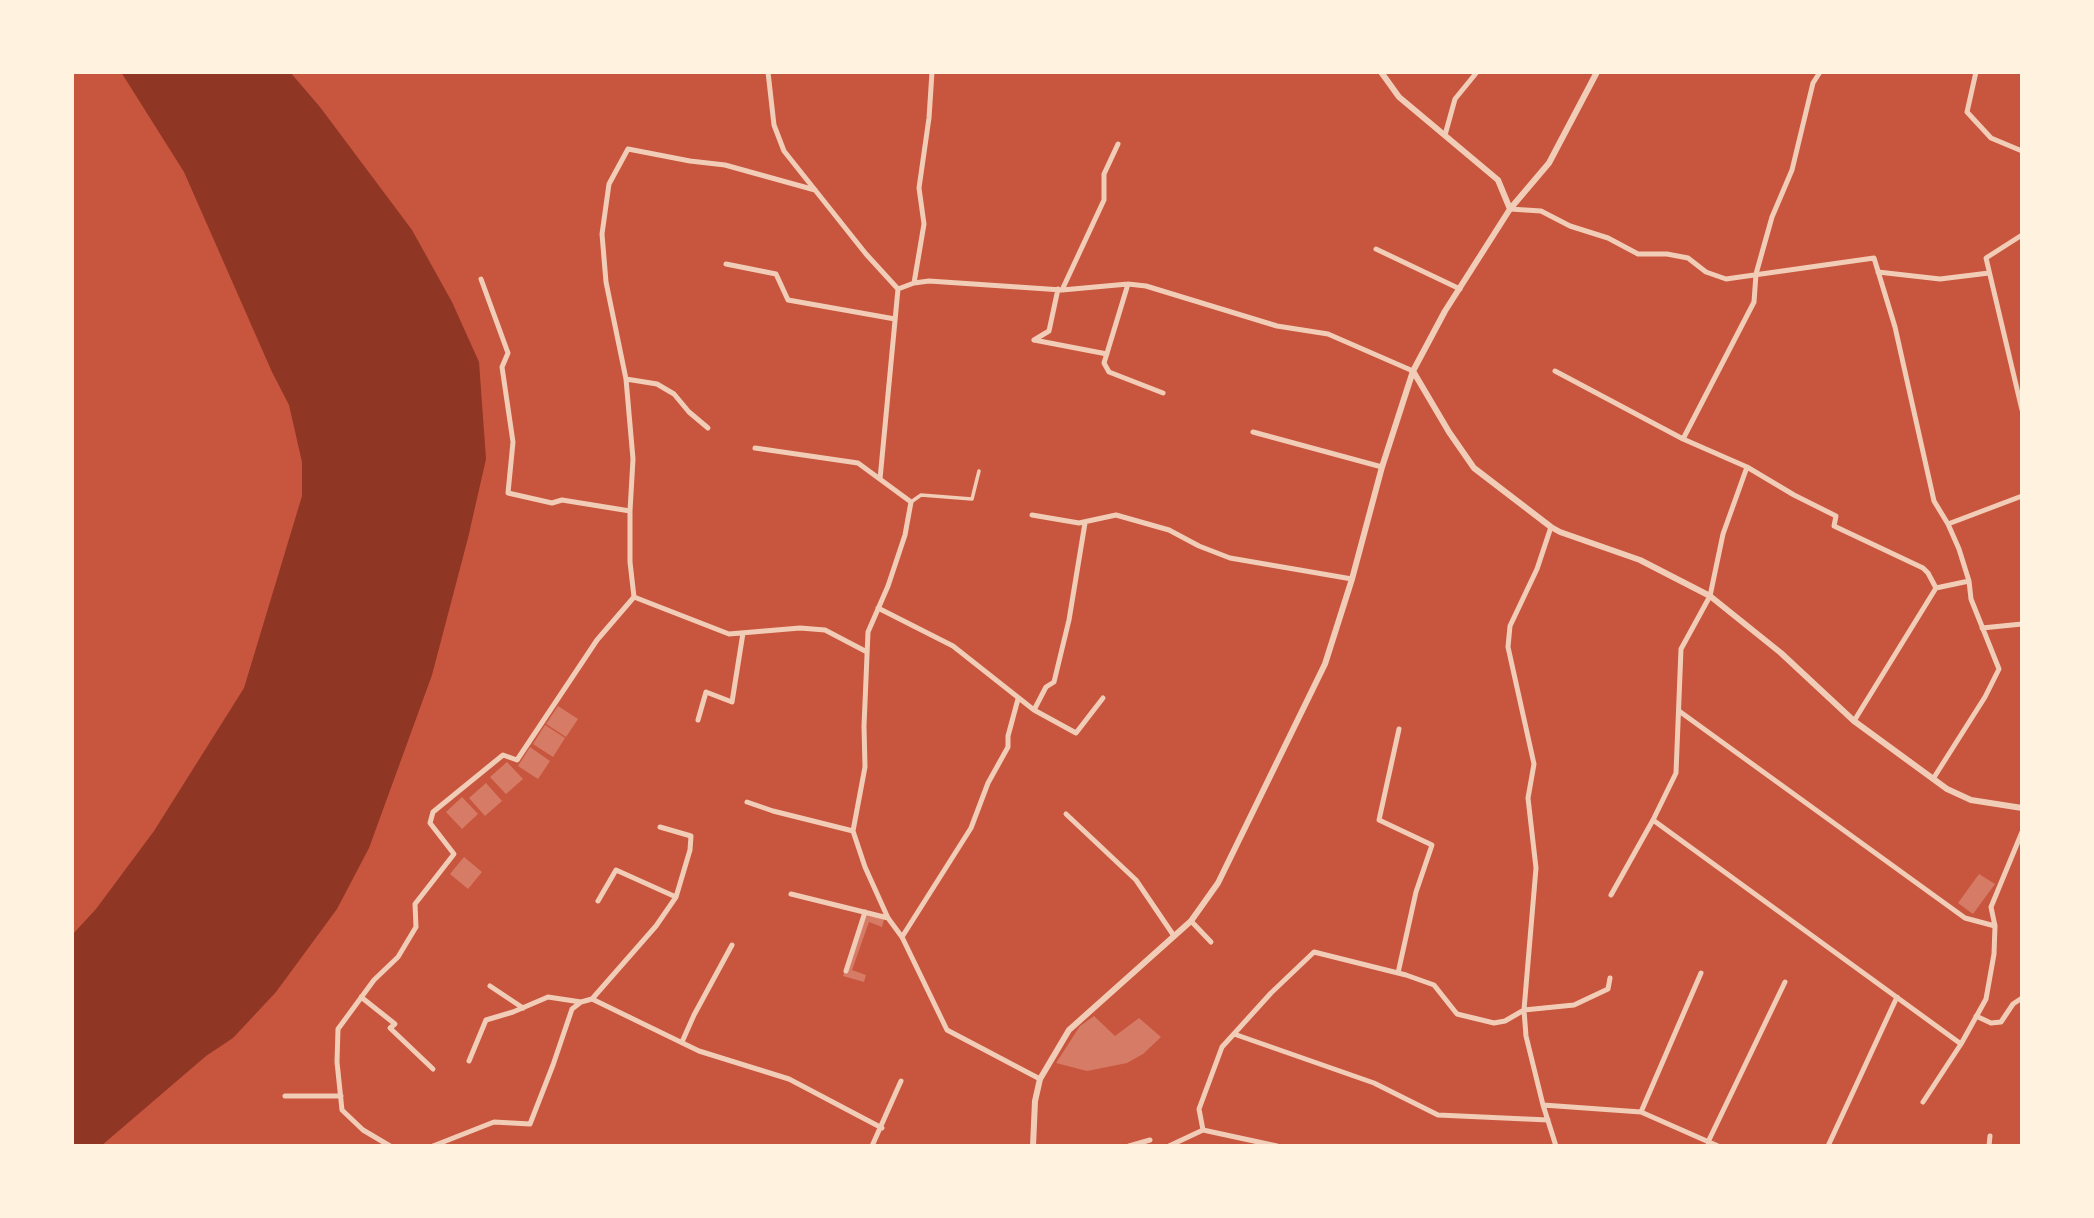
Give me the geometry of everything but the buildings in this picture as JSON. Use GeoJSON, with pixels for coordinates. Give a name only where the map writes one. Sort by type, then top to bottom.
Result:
{"type":"FeatureCollection","features":[{"type":"Feature","properties":{"kind":"street"},"geometry":{"type":"LineString","coordinates":[[768,72],[774,125],[784,151],[898,289],[880,479]]}},
{"type":"Feature","properties":{"kind":"street"},"geometry":{"type":"LineString","coordinates":[[914,283],[924,224],[919,188],[929,118],[932,72]]}},
{"type":"Feature","properties":{"kind":"street"},"geometry":{"type":"LineString","coordinates":[[1381,72],[1399,97],[1498,180],[1510,209]]}},
{"type":"Feature","properties":{"kind":"street"},"geometry":{"type":"LineString","coordinates":[[1445,135],[1455,99],[1477,72]]}},
{"type":"Feature","properties":{"kind":"street"},"geometry":{"type":"LineString","coordinates":[[1033,1146],[1035,1101],[1040,1079],[1069,1030],[1191,921],[1218,883],[1325,664],[1413,371],[1510,209],[1549,163],[1597,72]]}},
{"type":"Feature","properties":{"kind":"street"},"geometry":{"type":"LineString","coordinates":[[1683,439],[1754,302],[1756,274],[1772,217],[1792,170],[1814,83],[1820,72]]}},
{"type":"Feature","properties":{"kind":"street"},"geometry":{"type":"LineString","coordinates":[[1976,72],[1967,113],[1991,138],[2022,151]]}},
{"type":"Feature","properties":{"kind":"street"},"geometry":{"type":"LineString","coordinates":[[1107,354],[1034,340],[1049,331],[1060,290],[1104,200],[1104,174],[1118,144]]}},
{"type":"Feature","properties":{"kind":"street"},"geometry":{"type":"LineString","coordinates":[[390,1146],[363,1130],[342,1110],[337,1062],[338,1029],[374,980],[398,957],[416,928],[415,904],[454,854],[430,823],[433,811],[503,755],[517,760],[597,640],[634,597],[630,562],[633,459],[626,379],[606,282],[602,234],[609,184],[628,149],[690,162],[725,164],[815,190]]}},
{"type":"Feature","properties":{"kind":"street"},"geometry":{"type":"LineString","coordinates":[[1510,209],[1541,211],[1570,226],[1608,238],[1638,254],[1667,254],[1688,258],[1706,272],[1726,279],[1874,258],[1895,327],[1934,501],[1948,524],[1969,581],[1971,600],[1999,669],[1985,697],[1933,779]]}},
{"type":"Feature","properties":{"kind":"street"},"geometry":{"type":"LineString","coordinates":[[2022,235],[1986,258],[2022,410]]}},
{"type":"Feature","properties":{"kind":"street"},"geometry":{"type":"LineString","coordinates":[[1376,249],[1460,289]]}},
{"type":"Feature","properties":{"kind":"street"},"geometry":{"type":"LineString","coordinates":[[726,264],[776,274],[788,300],[895,319]]}},
{"type":"Feature","properties":{"kind":"street"},"geometry":{"type":"LineString","coordinates":[[1878,272],[1940,279],[1989,273]]}},
{"type":"Feature","properties":{"kind":"street"},"geometry":{"type":"LineString","coordinates":[[481,279],[508,353],[502,367],[513,442],[508,493],[552,503],[562,500],[630,511]]}},
{"type":"Feature","properties":{"kind":"street"},"geometry":{"type":"LineString","coordinates":[[898,289],[929,281],[1060,290],[1128,284],[1146,286],[1278,326],[1328,334],[1413,371],[1474,468],[1551,527],[1640,560],[1710,596],[1781,653],[1854,721],[1947,789],[1971,800],[2022,808]]}},
{"type":"Feature","properties":{"kind":"street"},"geometry":{"type":"LineString","coordinates":[[1128,284],[1104,363],[1109,372],[1163,393]]}},
{"type":"Feature","properties":{"kind":"street"},"geometry":{"type":"LineString","coordinates":[[1555,371],[1683,439],[1747,467],[1836,516],[1834,526],[1923,568],[1936,588]]}},
{"type":"Feature","properties":{"kind":"street"},"geometry":{"type":"LineString","coordinates":[[626,379],[657,384],[674,394],[683,407],[708,428]]}},
{"type":"Feature","properties":{"kind":"street"},"geometry":{"type":"LineString","coordinates":[[1253,432],[1382,467]]}},
{"type":"Feature","properties":{"kind":"street"},"geometry":{"type":"LineString","coordinates":[[755,448],[858,463],[911,502]]}},
{"type":"Feature","properties":{"kind":"street"},"geometry":{"type":"LineString","coordinates":[[1611,895],[1676,773],[1681,649],[1710,596],[1723,534],[1747,467]]}},
{"type":"Feature","properties":{"kind":"street"},"geometry":{"type":"LineString","coordinates":[[979,471],[972,499],[920,495],[911,502],[905,535],[868,632],[865,767],[853,831],[865,867],[888,918],[902,937],[947,1030],[1040,1079]]}},
{"type":"Feature","properties":{"kind":"street"},"geometry":{"type":"LineString","coordinates":[[1948,524],[2022,496]]}},
{"type":"Feature","properties":{"kind":"street"},"geometry":{"type":"LineString","coordinates":[[1032,515],[1085,523],[1116,515],[1169,530],[1230,558],[1352,579]]}},
{"type":"Feature","properties":{"kind":"street"},"geometry":{"type":"LineString","coordinates":[[1034,710],[1046,687],[1054,682],[1069,620],[1085,523]]}},
{"type":"Feature","properties":{"kind":"street"},"geometry":{"type":"LineString","coordinates":[[1551,527],[1536,569],[1510,626],[1508,647],[1534,764],[1528,798],[1536,868],[1524,1010],[1526,1036],[1556,1146]]}},
{"type":"Feature","properties":{"kind":"street"},"geometry":{"type":"LineString","coordinates":[[1854,721],[1936,588],[1969,581]]}},
{"type":"Feature","properties":{"kind":"street"},"geometry":{"type":"LineString","coordinates":[[634,597],[729,634],[800,628],[825,630],[867,652]]}},
{"type":"Feature","properties":{"kind":"street"},"geometry":{"type":"LineString","coordinates":[[878,608],[953,646],[1018,699],[1076,733],[1104,698]]}},
{"type":"Feature","properties":{"kind":"street"},"geometry":{"type":"LineString","coordinates":[[1982,628],[2022,624]]}},
{"type":"Feature","properties":{"kind":"street"},"geometry":{"type":"LineString","coordinates":[[698,720],[706,692],[732,702],[743,633]]}},
{"type":"Feature","properties":{"kind":"street"},"geometry":{"type":"LineString","coordinates":[[902,937],[971,828],[988,783],[1008,747],[1008,736],[1018,699]]}},
{"type":"Feature","properties":{"kind":"street"},"geometry":{"type":"LineString","coordinates":[[1679,711],[1965,918],[1995,926]]}},
{"type":"Feature","properties":{"kind":"street"},"geometry":{"type":"LineString","coordinates":[[1398,973],[1416,892],[1432,845],[1378,820],[1399,729]]}},
{"type":"Feature","properties":{"kind":"street"},"geometry":{"type":"LineString","coordinates":[[747,802],[853,831]]}},
{"type":"Feature","properties":{"kind":"street"},"geometry":{"type":"LineString","coordinates":[[1066,814],[1136,880],[1174,936]]}},
{"type":"Feature","properties":{"kind":"street"},"geometry":{"type":"LineString","coordinates":[[1653,820],[1961,1044]]}},
{"type":"Feature","properties":{"kind":"street"},"geometry":{"type":"LineString","coordinates":[[433,1146],[494,1122],[530,1124],[554,1065],[572,1009],[581,1002],[592,999],[656,926],[676,897],[690,850],[691,836],[660,827]]}},
{"type":"Feature","properties":{"kind":"street"},"geometry":{"type":"LineString","coordinates":[[1923,1102],[1961,1044],[1986,999],[1994,954],[1995,926],[1991,907],[2022,832]]}},
{"type":"Feature","properties":{"kind":"street"},"geometry":{"type":"LineString","coordinates":[[598,901],[616,870],[676,897]]}},
{"type":"Feature","properties":{"kind":"street"},"geometry":{"type":"LineString","coordinates":[[791,894],[888,918]]}},
{"type":"Feature","properties":{"kind":"street"},"geometry":{"type":"LineString","coordinates":[[846,971],[864,912]]}},
{"type":"Feature","properties":{"kind":"street"},"geometry":{"type":"LineString","coordinates":[[1191,921],[1211,942]]}},
{"type":"Feature","properties":{"kind":"street"},"geometry":{"type":"LineString","coordinates":[[682,1042],[694,1014],[732,945]]}},
{"type":"Feature","properties":{"kind":"street"},"geometry":{"type":"LineString","coordinates":[[1203,1130],[1199,1109],[1222,1047],[1314,952],[1434,985],[1457,1014],[1494,1023],[1505,1021],[1524,1010],[1574,1005],[1608,989],[1610,978]]}},
{"type":"Feature","properties":{"kind":"street"},"geometry":{"type":"LineString","coordinates":[[1641,1112],[1701,973]]}},
{"type":"Feature","properties":{"kind":"street"},"geometry":{"type":"LineString","coordinates":[[1708,1142],[1785,982]]}},
{"type":"Feature","properties":{"kind":"street"},"geometry":{"type":"LineString","coordinates":[[490,986],[523,1008]]}},
{"type":"Feature","properties":{"kind":"street"},"geometry":{"type":"LineString","coordinates":[[361,997],[395,1024],[390,1028],[433,1069]]}},
{"type":"Feature","properties":{"kind":"street"},"geometry":{"type":"LineString","coordinates":[[469,1062],[486,1020],[548,997],[581,1002]]}},
{"type":"Feature","properties":{"kind":"street"},"geometry":{"type":"LineString","coordinates":[[1828,1146],[1897,997]]}},
{"type":"Feature","properties":{"kind":"street"},"geometry":{"type":"LineString","coordinates":[[1976,1016],[1991,1023],[2001,1022],[2013,1004],[2022,998]]}},
{"type":"Feature","properties":{"kind":"street"},"geometry":{"type":"LineString","coordinates":[[592,999],[699,1051],[789,1079],[881,1128]]}},
{"type":"Feature","properties":{"kind":"street"},"geometry":{"type":"LineString","coordinates":[[1234,1034],[1374,1083],[1438,1115],[1548,1120]]}},
{"type":"Feature","properties":{"kind":"street"},"geometry":{"type":"LineString","coordinates":[[872,1146],[901,1081]]}},
{"type":"Feature","properties":{"kind":"street"},"geometry":{"type":"LineString","coordinates":[[285,1096],[341,1096]]}},
{"type":"Feature","properties":{"kind":"street"},"geometry":{"type":"LineString","coordinates":[[1543,1105],[1641,1112],[1718,1146]]}},
{"type":"Feature","properties":{"kind":"street"},"geometry":{"type":"LineString","coordinates":[[1169,1146],[1203,1130],[1277,1146]]}},
{"type":"Feature","properties":{"kind":"street"},"geometry":{"type":"LineString","coordinates":[[1989,1146],[1990,1136]]}},
{"type":"Feature","properties":{"kind":"street"},"geometry":{"type":"LineString","coordinates":[[1129,1146],[1150,1140]]}},
{"type":"Feature","properties":{"kind":"shaded area"},"geometry":{"type":"Polygon","coordinates":[[[121,72],[290,72],[320,107],[412,230],[452,302],[479,362],[486,459],[432,675],[369,848],[337,909],[276,992],[233,1038],[206,1056],[101,1146],[72,1146],[72,935],[96,909],[154,831],[244,688],[302,496],[302,462],[289,405],[184,172],[121,72]]]}}]}
